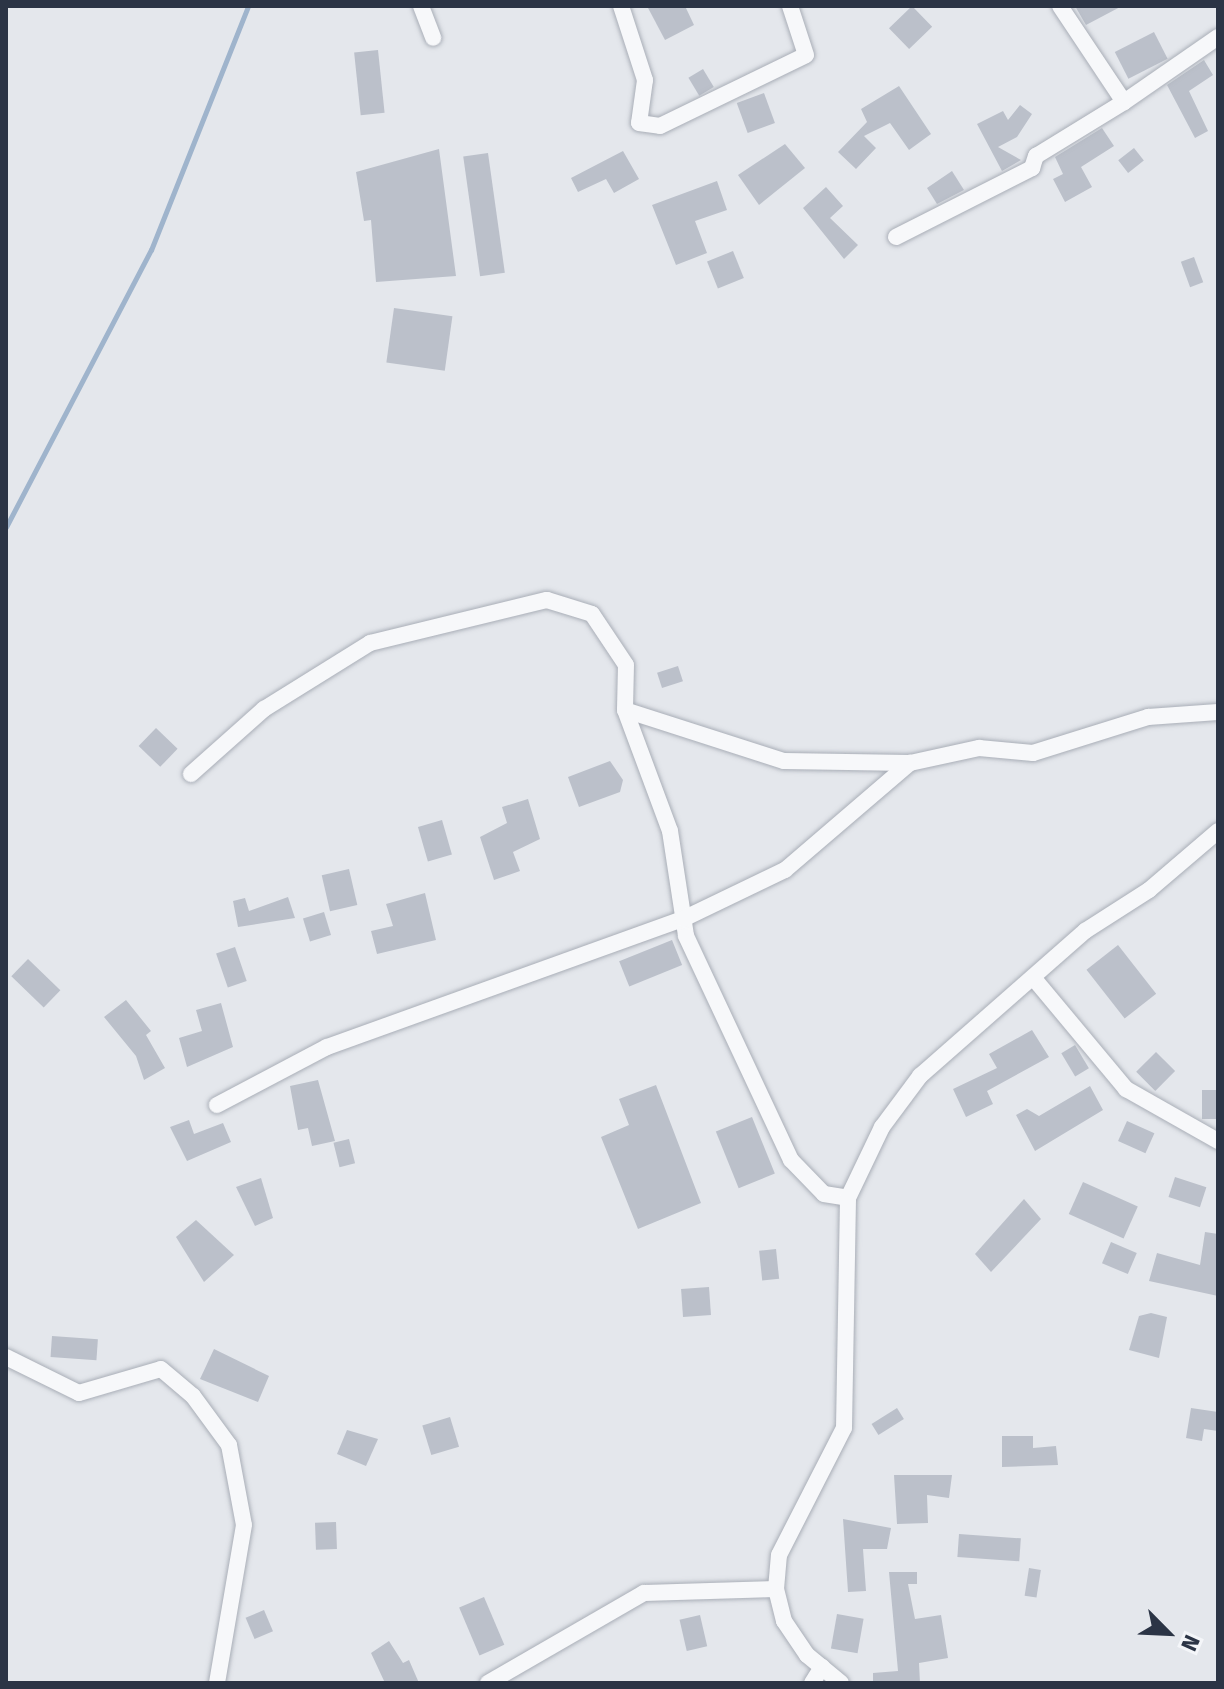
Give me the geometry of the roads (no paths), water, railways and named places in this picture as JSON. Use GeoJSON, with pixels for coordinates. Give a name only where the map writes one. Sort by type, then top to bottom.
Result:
{"type":"FeatureCollection","features":[{"type":"Feature","properties":{"kind":"street"},"geometry":{"type":"LineString","coordinates":[[421,6],[433,38]]}},
{"type":"Feature","properties":{"kind":"street"},"geometry":{"type":"LineString","coordinates":[[621,6],[645,80],[639,123],[660,126],[806,55],[790,6]]}},
{"type":"Feature","properties":{"kind":"street"},"geometry":{"type":"LineString","coordinates":[[1060,6],[1124,102]]}},
{"type":"Feature","properties":{"kind":"street"},"geometry":{"type":"LineString","coordinates":[[896,237],[1032,168],[1036,156],[1124,102],[1218,37]]}},
{"type":"Feature","properties":{"kind":"street"},"geometry":{"type":"LineString","coordinates":[[191,774],[264,709],[370,643],[547,600],[592,614],[626,665],[625,710],[670,831],[683,919],[774,1132],[804,1179],[848,1198]]}},
{"type":"Feature","properties":{"kind":"street"},"geometry":{"type":"LineString","coordinates":[[625,710],[784,761],[910,763],[979,748],[1033,753],[1148,717],[1218,712]]}},
{"type":"Feature","properties":{"kind":"street"},"geometry":{"type":"LineString","coordinates":[[217,1105],[327,1047],[683,919],[785,870],[910,763]]}},
{"type":"Feature","properties":{"kind":"street"},"geometry":{"type":"LineString","coordinates":[[841,1683],[822,1667],[784,1621],[776,1589],[779,1555],[844,1428],[848,1198],[882,1127],[920,1076],[1036,981],[1085,931],[1218,831]]}},
{"type":"Feature","properties":{"kind":"street"},"geometry":{"type":"LineString","coordinates":[[1036,981],[1126,1089],[1218,1141]]}},
{"type":"Feature","properties":{"kind":"street"},"geometry":{"type":"LineString","coordinates":[[6,1357],[79,1393],[161,1369],[193,1396],[229,1445],[244,1525],[217,1683]]}},
{"type":"Feature","properties":{"kind":"street"},"geometry":{"type":"LineString","coordinates":[[488,1683],[644,1593],[776,1589]]}},
{"type":"Feature","properties":{"kind":"street"},"geometry":{"type":"LineString","coordinates":[[812,1683],[822,1667]]}},
{"type":"Feature","properties":{"kind":"waterway"},"geometry":{"type":"LineString","coordinates":[[6,527],[151,250],[248,6]]}}]}
